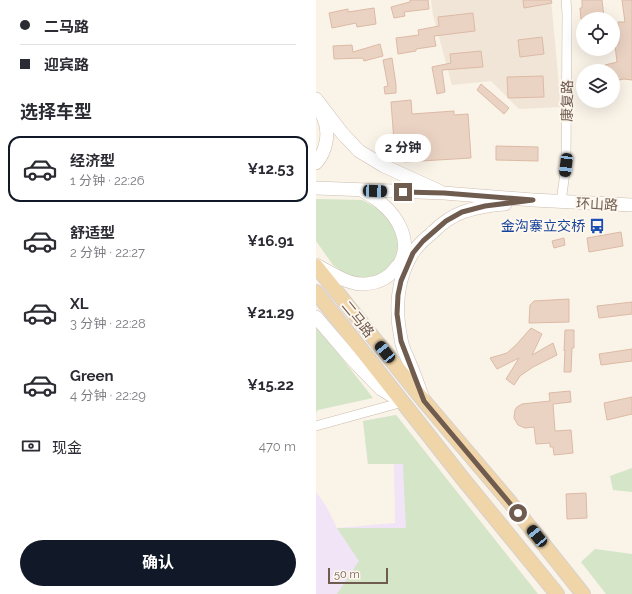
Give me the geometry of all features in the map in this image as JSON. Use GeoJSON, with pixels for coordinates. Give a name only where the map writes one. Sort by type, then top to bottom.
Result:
{"type":"FeatureCollection","features":[{"type":"Feature","properties":{"kind":"main road"},"geometry":{"type":"LineString","coordinates":[[316,99],[342,133],[359,151],[384,166],[444,193]]}},
{"type":"Feature","properties":{"kind":"main road"},"geometry":{"type":"LineString","coordinates":[[316,106],[324,120],[327,134],[325,147],[316,163]]}},
{"type":"Feature","properties":{"kind":"main road"},"geometry":{"type":"LineString","coordinates":[[316,188],[444,193],[533,200]]}},
{"type":"Feature","properties":{"kind":"main road"},"geometry":{"type":"LineString","coordinates":[[316,266],[349,282],[360,284],[383,280],[392,273],[400,262],[404,252],[404,239],[399,225],[381,202],[362,190]]}},
{"type":"Feature","properties":{"kind":"main road","name":"环山路"},"geometry":{"type":"LineString","coordinates":[[533,200],[632,205]]}},
{"type":"Feature","properties":{"kind":"main road"},"geometry":{"type":"LineString","coordinates":[[424,401],[401,341],[397,314],[398,295],[401,281],[413,253],[436,229],[446,221],[462,212],[485,206],[533,200]]}},
{"type":"Feature","properties":{"kind":"main road","name":"二马路"},"geometry":{"type":"LineString","coordinates":[[316,266],[424,401],[509,501],[583,594]]}},
{"type":"Feature","properties":{"kind":"main road","name":"二马路"},"geometry":{"type":"LineString","coordinates":[[316,292],[463,479],[553,589]]}},
{"type":"Feature","properties":{"kind":"main road"},"geometry":{"type":"LineString","coordinates":[[316,317],[351,358],[381,389],[403,402]]}},
{"type":"Feature","properties":{"kind":"main road"},"geometry":{"type":"LineString","coordinates":[[553,589],[564,570]]}},
{"type":"Feature","properties":{"kind":"street","name":"康复路"},"geometry":{"type":"LineString","coordinates":[[561,202],[566,165],[566,0]]}},
{"type":"Feature","properties":{"kind":"street"},"geometry":{"type":"LineString","coordinates":[[316,426],[403,402]]}},
{"type":"Feature","properties":{"kind":"shaded area"},"geometry":{"type":"Polygon","coordinates":[[[431,0],[551,0],[561,107],[519,109],[491,81],[452,85],[433,15],[431,0]]]}},
{"type":"Feature","properties":{"kind":"shaded area"},"geometry":{"type":"Polygon","coordinates":[[[396,415],[538,594],[316,594],[316,492],[326,506],[337,528],[395,523],[394,464],[368,464],[363,421],[396,415]]]}},
{"type":"Feature","properties":{"kind":"green space"},"geometry":{"type":"Polygon","coordinates":[[[316,199],[362,200],[383,211],[390,218],[399,240],[398,251],[394,260],[380,276],[358,279],[347,275],[333,265],[316,241],[316,199]]]}},
{"type":"Feature","properties":{"kind":"green space"},"geometry":{"type":"Polygon","coordinates":[[[316,325],[373,398],[318,410],[316,412],[316,325]]]}},
{"type":"Feature","properties":{"kind":"green space"},"geometry":{"type":"Polygon","coordinates":[[[396,415],[538,594],[337,594],[359,561],[337,528],[406,528],[403,464],[368,464],[363,421],[396,415]]]}},
{"type":"Feature","properties":{"kind":"green space"},"geometry":{"type":"Polygon","coordinates":[[[632,468],[632,492],[613,490],[610,476],[632,468]]]}},
{"type":"Feature","properties":{"kind":"green space"},"geometry":{"type":"Polygon","coordinates":[[[595,549],[632,554],[632,594],[606,594],[581,562],[595,549]]]}},
{"type":"Feature","properties":{"kind":"building"},"geometry":{"type":"Polygon","coordinates":[[[410,0],[428,0],[429,9],[404,12],[405,16],[394,18],[391,7],[410,2],[410,0]]]}},
{"type":"Feature","properties":{"kind":"building"},"geometry":{"type":"Polygon","coordinates":[[[523,0],[551,0],[552,3],[524,8],[523,0]]]}},
{"type":"Feature","properties":{"kind":"building"},"geometry":{"type":"Polygon","coordinates":[[[582,0],[602,0],[603,12],[580,12],[580,8],[582,8],[582,0]]]}},
{"type":"Feature","properties":{"kind":"building"},"geometry":{"type":"Polygon","coordinates":[[[622,0],[632,0],[632,80],[620,80],[620,64],[609,64],[617,62],[616,56],[620,56],[620,22],[625,22],[622,0]]]}},
{"type":"Feature","properties":{"kind":"building"},"geometry":{"type":"Polygon","coordinates":[[[374,8],[376,24],[357,27],[356,23],[332,28],[329,13],[348,9],[348,12],[374,8]]]}},
{"type":"Feature","properties":{"kind":"building"},"geometry":{"type":"Polygon","coordinates":[[[473,13],[475,31],[434,36],[436,46],[398,54],[396,38],[419,35],[418,30],[439,26],[438,17],[473,13]]]}},
{"type":"Feature","properties":{"kind":"building"},"geometry":{"type":"Polygon","coordinates":[[[542,37],[544,54],[520,57],[518,40],[542,37]]]}},
{"type":"Feature","properties":{"kind":"building"},"geometry":{"type":"Polygon","coordinates":[[[380,44],[383,56],[364,61],[363,58],[334,59],[333,46],[352,45],[353,52],[380,44]]]}},
{"type":"Feature","properties":{"kind":"building"},"geometry":{"type":"Polygon","coordinates":[[[481,51],[483,67],[442,70],[445,92],[437,94],[432,67],[451,63],[450,54],[481,51]]]}},
{"type":"Feature","properties":{"kind":"building"},"geometry":{"type":"Polygon","coordinates":[[[392,58],[396,93],[385,94],[384,87],[388,86],[383,60],[392,58]]]}},
{"type":"Feature","properties":{"kind":"building"},"geometry":{"type":"Polygon","coordinates":[[[543,76],[544,97],[508,98],[507,77],[543,76]]]}},
{"type":"Feature","properties":{"kind":"building"},"geometry":{"type":"Polygon","coordinates":[[[481,84],[509,108],[504,114],[477,90],[481,84]]]}},
{"type":"Feature","properties":{"kind":"building"},"geometry":{"type":"Polygon","coordinates":[[[411,100],[412,114],[454,111],[454,115],[468,114],[471,158],[404,162],[403,140],[394,141],[391,102],[411,100]]]}},
{"type":"Feature","properties":{"kind":"building"},"geometry":{"type":"Polygon","coordinates":[[[496,146],[538,147],[538,161],[496,160],[496,146]]]}},
{"type":"Feature","properties":{"kind":"building"},"geometry":{"type":"Polygon","coordinates":[[[621,232],[623,246],[589,252],[587,238],[621,232]]]}},
{"type":"Feature","properties":{"kind":"building"},"geometry":{"type":"Polygon","coordinates":[[[564,238],[565,245],[554,248],[552,241],[564,238]]]}},
{"type":"Feature","properties":{"kind":"building"},"geometry":{"type":"Polygon","coordinates":[[[569,299],[569,322],[529,323],[530,305],[534,301],[569,299]]]}},
{"type":"Feature","properties":{"kind":"building"},"geometry":{"type":"Polygon","coordinates":[[[632,302],[632,314],[599,318],[597,306],[632,302]]]}},
{"type":"Feature","properties":{"kind":"building"},"geometry":{"type":"Polygon","coordinates":[[[531,328],[542,334],[532,355],[553,343],[557,355],[533,367],[520,376],[514,385],[506,379],[519,358],[497,369],[490,358],[507,353],[531,328]]]}},
{"type":"Feature","properties":{"kind":"building"},"geometry":{"type":"Polygon","coordinates":[[[565,330],[574,330],[574,348],[572,348],[571,372],[564,372],[565,330]]]}},
{"type":"Feature","properties":{"kind":"building"},"geometry":{"type":"Polygon","coordinates":[[[632,349],[632,361],[601,365],[599,354],[632,349]]]}},
{"type":"Feature","properties":{"kind":"building"},"geometry":{"type":"Polygon","coordinates":[[[570,391],[571,402],[553,404],[555,431],[571,430],[573,453],[554,455],[553,447],[550,447],[550,443],[536,444],[534,427],[525,428],[518,425],[514,418],[515,410],[522,404],[550,401],[549,393],[570,391]]]}},
{"type":"Feature","properties":{"kind":"building"},"geometry":{"type":"Polygon","coordinates":[[[632,397],[632,414],[607,420],[604,403],[632,397]]]}},
{"type":"Feature","properties":{"kind":"building"},"geometry":{"type":"Polygon","coordinates":[[[586,493],[587,518],[567,519],[566,494],[586,493]]]}},
{"type":"Feature","properties":{"kind":"place","name":"金沟寨立交桥"},"geometry":{"type":"Point","coordinates":[597,226]}},
{"type":"Feature","properties":{"kind":"route"},"geometry":{"type":"LineString","coordinates":[[403,192],[444,193],[533,200],[485,206],[462,212],[446,221],[436,229],[413,253],[406,267],[398,295],[397,314],[401,341],[424,401],[518,513]]}}]}
